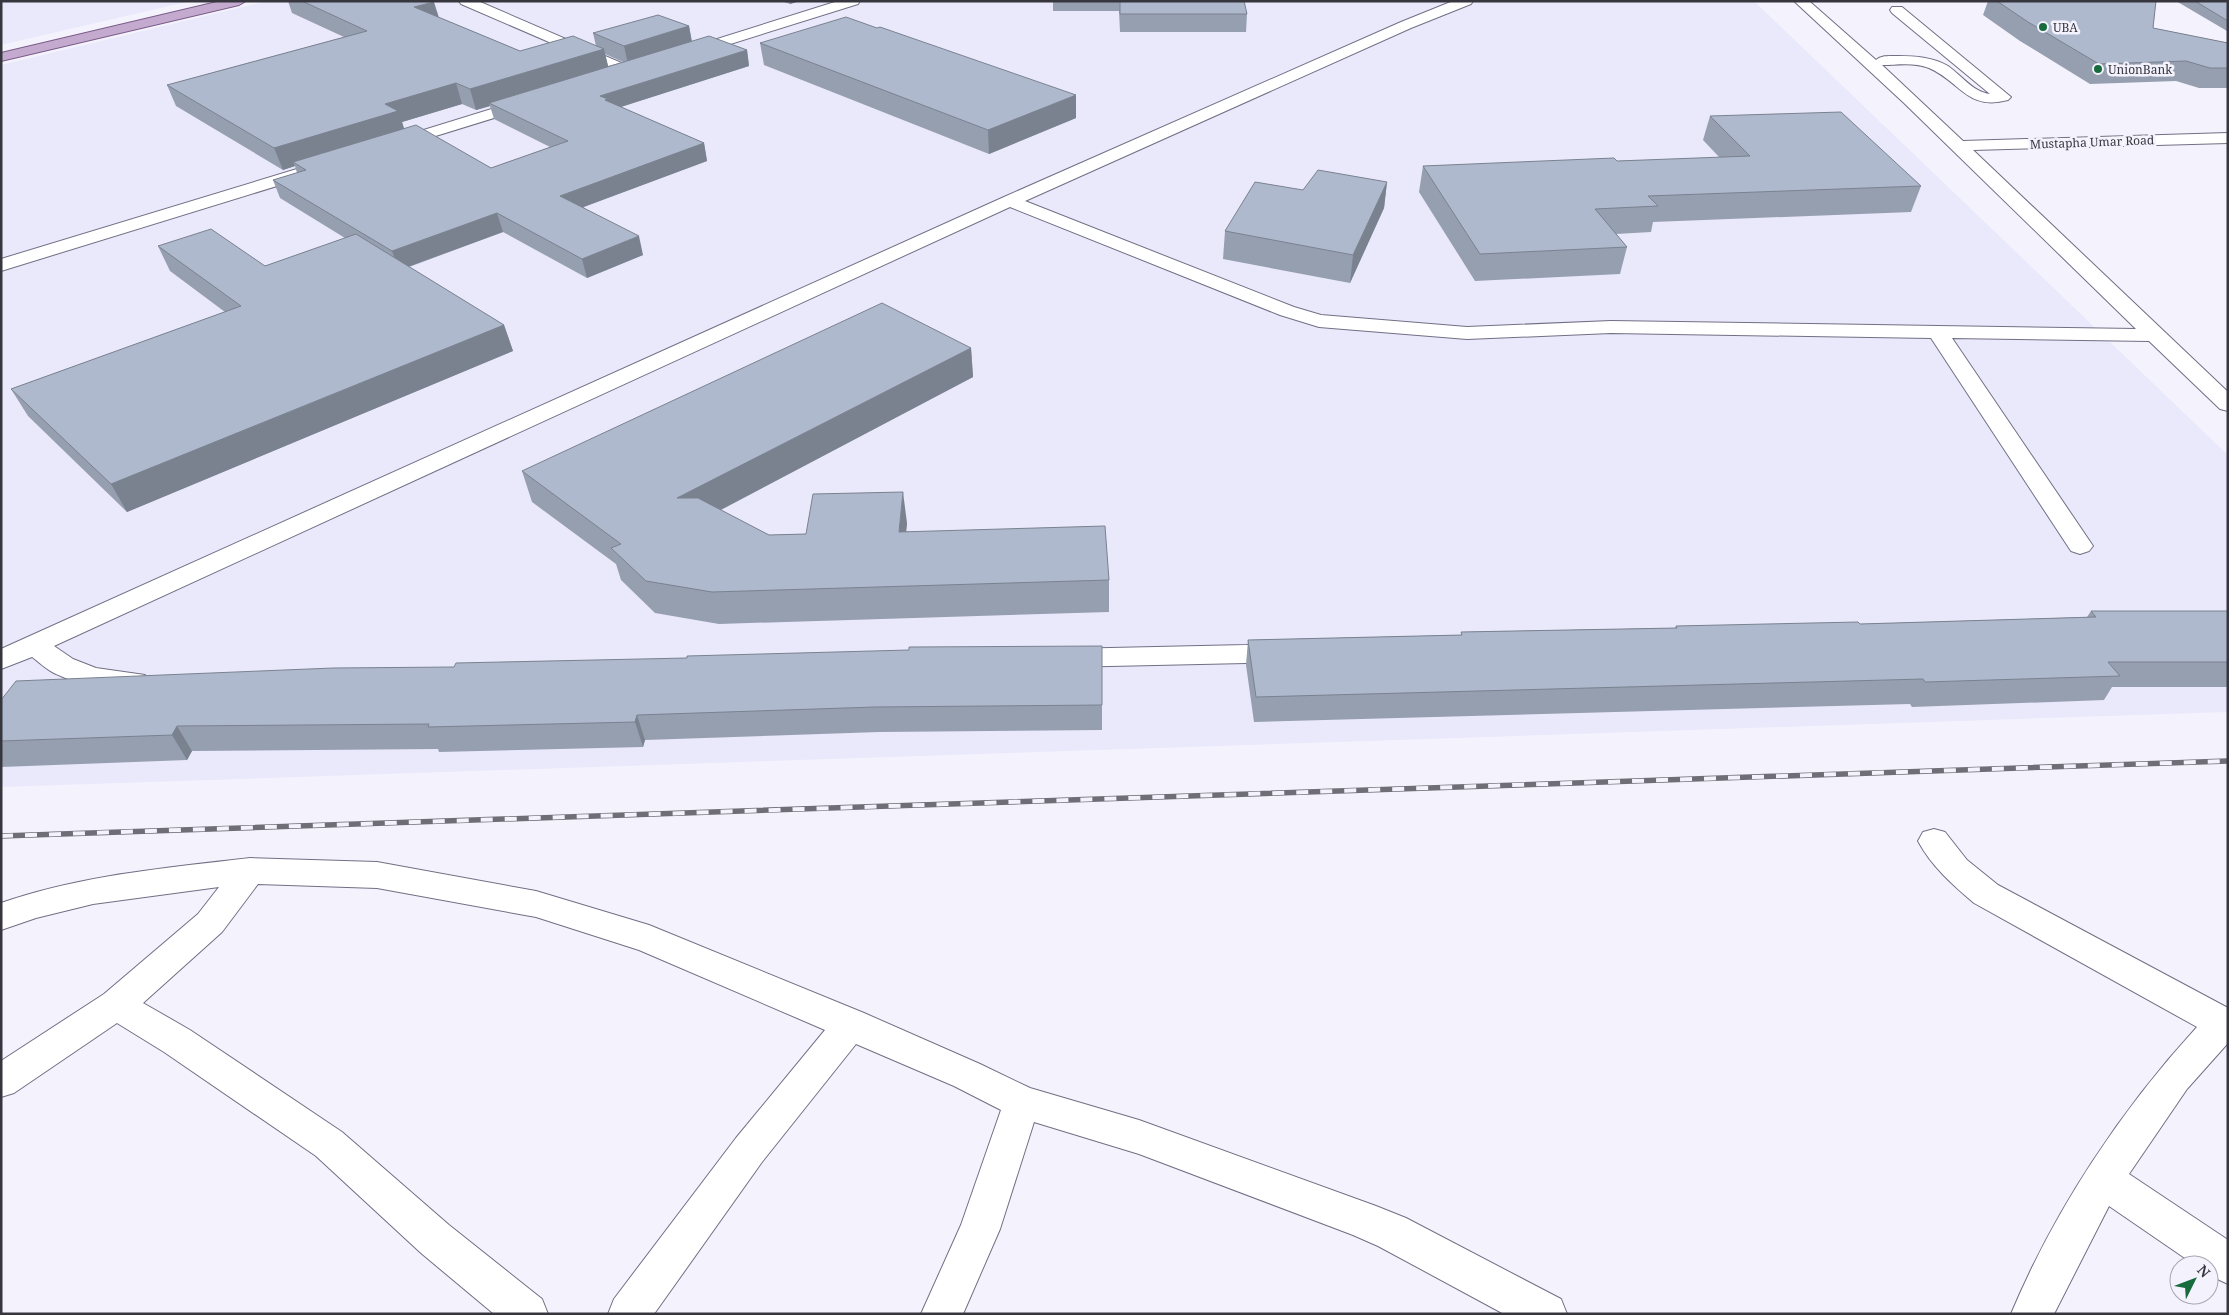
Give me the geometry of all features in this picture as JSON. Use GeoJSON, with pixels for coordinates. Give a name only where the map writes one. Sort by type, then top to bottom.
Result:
{"type":"FeatureCollection","features":[{"type":"Feature","properties":{"kind":"main road"},"geometry":{"type":"LineString","coordinates":[[1,57],[239,1]]}},
{"type":"Feature","properties":{"kind":"street"},"geometry":{"type":"LineString","coordinates":[[466,1],[628,71]]}},
{"type":"Feature","properties":{"kind":"street"},"geometry":{"type":"LineString","coordinates":[[674,57],[853,1]]}},
{"type":"Feature","properties":{"kind":"street"},"geometry":{"type":"LineString","coordinates":[[1,660],[1010,201],[1406,25],[1466,1]]}},
{"type":"Feature","properties":{"kind":"street"},"geometry":{"type":"LineString","coordinates":[[1801,1],[2228,381]]}},
{"type":"Feature","properties":{"kind":"street"},"geometry":{"type":"LineString","coordinates":[[1816,1],[1882,61],[2152,334],[2228,404]]}},
{"type":"Feature","properties":{"kind":"street"},"geometry":{"type":"LineString","coordinates":[[1882,61],[1916,61],[1935,65],[1978,97],[1996,100],[2002,97],[1897,10]]}},
{"type":"Feature","properties":{"kind":"street"},"geometry":{"type":"LineString","coordinates":[[609,77],[647,66]]}},
{"type":"Feature","properties":{"kind":"street"},"geometry":{"type":"LineString","coordinates":[[381,148],[543,98]]}},
{"type":"Feature","properties":{"kind":"street","name":"Mustapha Umar Road"},"geometry":{"type":"LineString","coordinates":[[1966,146],[2228,138]]}},
{"type":"Feature","properties":{"kind":"street"},"geometry":{"type":"LineString","coordinates":[[1,265],[324,165]]}},
{"type":"Feature","properties":{"kind":"street"},"geometry":{"type":"LineString","coordinates":[[1010,201],[1287,311],[1319,321],[1467,333],[1611,327],[2152,334]]}},
{"type":"Feature","properties":{"kind":"street"},"geometry":{"type":"LineString","coordinates":[[1937,331],[2080,546]]}},
{"type":"Feature","properties":{"kind":"street"},"geometry":{"type":"LineString","coordinates":[[35,646],[63,666],[92,677],[156,683]]}},
{"type":"Feature","properties":{"kind":"street"},"geometry":{"type":"LineString","coordinates":[[1037,659],[1246,654],[1306,649]]}},
{"type":"Feature","properties":{"kind":"street"},"geometry":{"type":"LineString","coordinates":[[1934,841],[1956,869],[1986,894],[2225,1025],[2174,1078],[2103,1179],[2056,1264],[2032,1314]]}},
{"type":"Feature","properties":{"kind":"street"},"geometry":{"type":"LineString","coordinates":[[1,917],[34,904],[95,890],[250,872],[377,875],[536,904],[649,939],[851,1024],[967,1075],[1022,1102],[1139,1136],[1377,1226],[1546,1314]]}},
{"type":"Feature","properties":{"kind":"street"},"geometry":{"type":"LineString","coordinates":[[1,1081],[116,1005],[210,923],[250,872]]}},
{"type":"Feature","properties":{"kind":"street"},"geometry":{"type":"LineString","coordinates":[[116,1005],[256,1093],[328,1144],[435,1240],[527,1314]]}},
{"type":"Feature","properties":{"kind":"street"},"geometry":{"type":"LineString","coordinates":[[628,1314],[749,1150],[851,1024]]}},
{"type":"Feature","properties":{"kind":"street"},"geometry":{"type":"LineString","coordinates":[[942,1314],[980,1229],[1022,1102]]}},
{"type":"Feature","properties":{"kind":"street"},"geometry":{"type":"LineString","coordinates":[[2103,1179],[2228,1264]]}},
{"type":"Feature","properties":{"kind":"shaded area"},"geometry":{"type":"Polygon","coordinates":[[[1,1],[191,1],[1,45],[1,1]]]}},
{"type":"Feature","properties":{"kind":"shaded area"},"geometry":{"type":"Polygon","coordinates":[[[267,1],[1754,1],[2228,455],[2228,712],[1,787],[1,65],[267,1]]]}},
{"type":"Feature","properties":{"kind":"building"},"geometry":{"type":"Polygon","coordinates":[[[302,1],[432,1],[434,2],[414,7],[520,51],[573,36],[604,49],[470,89],[456,83],[385,104],[398,111],[274,148],[167,85],[367,31],[302,1]]]}},
{"type":"Feature","properties":{"kind":"building"},"geometry":{"type":"Polygon","coordinates":[[[1120,1],[1244,1],[1247,14],[1120,14],[1120,1]]]}},
{"type":"Feature","properties":{"kind":"building"},"geometry":{"type":"Polygon","coordinates":[[[1997,1],[2156,1],[2153,28],[2228,43],[2228,68],[2210,68],[2186,61],[2099,64],[2028,22],[1997,1]]]}},
{"type":"Feature","properties":{"kind":"building"},"geometry":{"type":"Polygon","coordinates":[[[2195,1],[2228,1],[2228,21],[2195,1]]]}},
{"type":"Feature","properties":{"kind":"building"},"geometry":{"type":"Polygon","coordinates":[[[658,15],[689,26],[624,46],[593,33],[658,15]]]}},
{"type":"Feature","properties":{"kind":"building"},"geometry":{"type":"Polygon","coordinates":[[[846,17],[1076,95],[988,130],[760,43],[846,17]]]}},
{"type":"Feature","properties":{"kind":"building"},"geometry":{"type":"Polygon","coordinates":[[[709,36],[747,50],[600,96],[608,99],[605,100],[704,143],[560,196],[639,236],[582,259],[497,213],[392,251],[273,180],[306,170],[293,162],[416,125],[491,168],[568,141],[489,103],[709,36]]]}},
{"type":"Feature","properties":{"kind":"building"},"geometry":{"type":"Polygon","coordinates":[[[1841,112],[1921,186],[1648,196],[1658,206],[1595,209],[1627,247],[1480,254],[1423,166],[1614,158],[1617,161],[1750,156],[1710,116],[1841,112]]]}},
{"type":"Feature","properties":{"kind":"building"},"geometry":{"type":"Polygon","coordinates":[[[1318,170],[1387,182],[1353,255],[1225,231],[1255,182],[1303,190],[1318,170]]]}},
{"type":"Feature","properties":{"kind":"building"},"geometry":{"type":"Polygon","coordinates":[[[211,229],[265,266],[356,234],[504,325],[111,484],[11,389],[241,306],[158,246],[211,229]]]}},
{"type":"Feature","properties":{"kind":"building"},"geometry":{"type":"Polygon","coordinates":[[[882,303],[971,348],[677,498],[698,498],[769,535],[806,534],[813,494],[903,492],[899,532],[1105,526],[1109,580],[712,592],[646,581],[611,548],[621,544],[522,471],[882,303]]]}},
{"type":"Feature","properties":{"kind":"building"},"geometry":{"type":"Polygon","coordinates":[[[2091,611],[2228,611],[2228,662],[2108,662],[2120,676],[1925,682],[1923,679],[1256,697],[1248,640],[1462,635],[1461,632],[1677,628],[1676,626],[1858,622],[1860,624],[2096,617],[2091,611]]]}},
{"type":"Feature","properties":{"kind":"building"},"geometry":{"type":"Polygon","coordinates":[[[1102,646],[1102,705],[875,707],[637,715],[635,722],[428,727],[429,724],[177,726],[172,735],[1,741],[1,700],[16,681],[333,668],[454,667],[456,663],[687,658],[687,656],[909,650],[909,647],[1102,646]]]}},
{"type":"Feature","properties":{"kind":"railway"},"geometry":{"type":"LineString","coordinates":[[1,836],[2228,761]]}},
{"type":"Feature","properties":{"kind":"place","name":"UBA"},"geometry":{"type":"Point","coordinates":[2043,27]}},
{"type":"Feature","properties":{"kind":"place","name":"UnionBank"},"geometry":{"type":"Point","coordinates":[2098,69]}}]}
